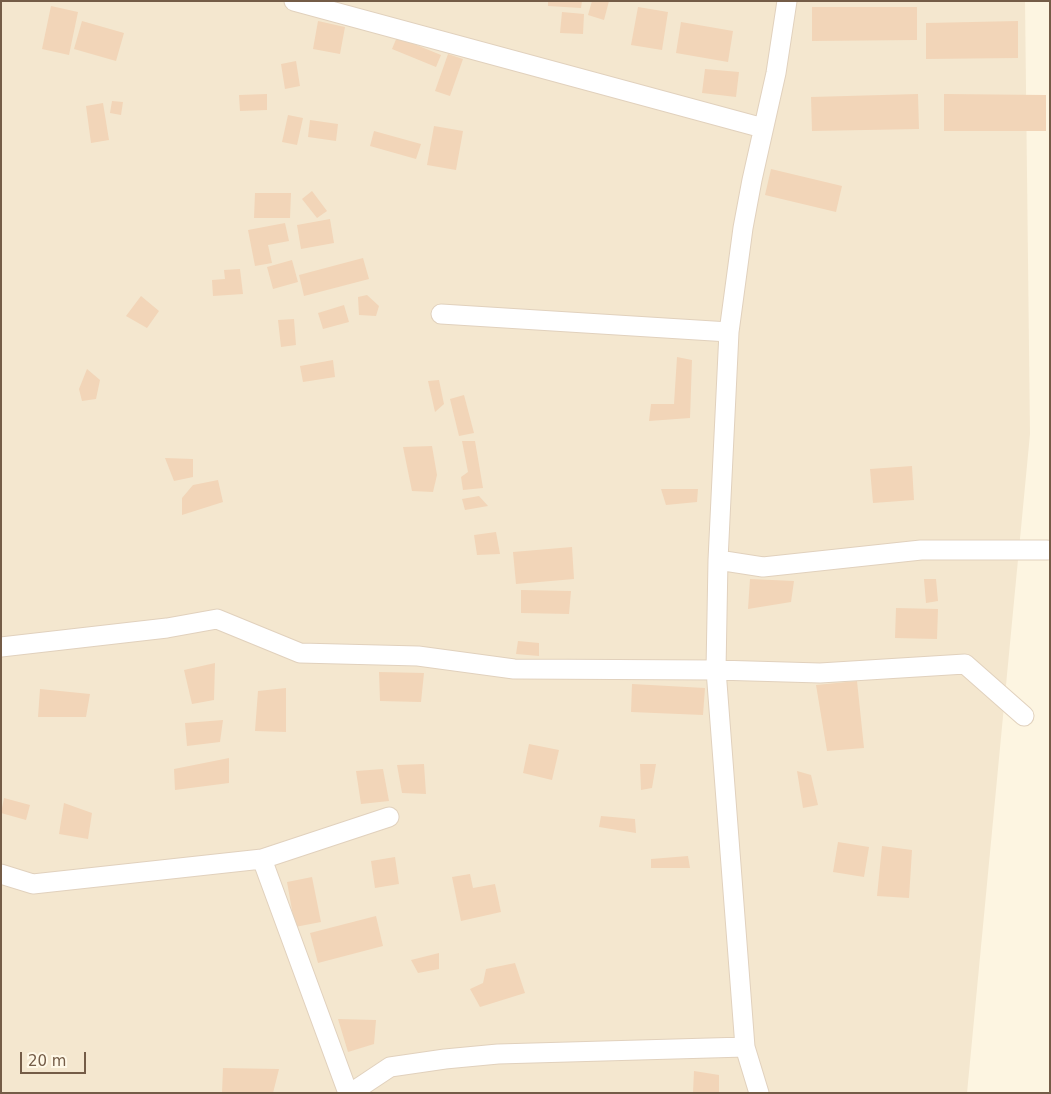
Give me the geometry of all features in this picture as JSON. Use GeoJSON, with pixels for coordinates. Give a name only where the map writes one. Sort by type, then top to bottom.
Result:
{"type":"FeatureCollection","features":[{"type":"Feature","properties":{"kind":"street"},"geometry":{"type":"LineString","coordinates":[[294,1],[763,128]]}},
{"type":"Feature","properties":{"kind":"street"},"geometry":{"type":"LineString","coordinates":[[758,1093],[745,1047],[716,670],[718,560],[729,332],[743,228],[776,73],[787,1]]}},
{"type":"Feature","properties":{"kind":"street"},"geometry":{"type":"LineString","coordinates":[[441,314],[729,332]]}},
{"type":"Feature","properties":{"kind":"street"},"geometry":{"type":"LineString","coordinates":[[718,560],[763,567],[921,550],[1047,550]]}},
{"type":"Feature","properties":{"kind":"street"},"geometry":{"type":"LineString","coordinates":[[1,647],[167,628],[217,619],[300,653],[418,656],[514,668],[820,673],[965,664],[1024,716]]}},
{"type":"Feature","properties":{"kind":"street"},"geometry":{"type":"LineString","coordinates":[[1,874],[33,884],[262,859],[389,816]]}},
{"type":"Feature","properties":{"kind":"street"},"geometry":{"type":"LineString","coordinates":[[262,859],[349,1093],[390,1067],[445,1059],[498,1054],[745,1047]]}},
{"type":"Feature","properties":{"kind":"shaded area"},"geometry":{"type":"Polygon","coordinates":[[[1,1],[1025,1],[1030,434],[967,1093],[1,1093],[1,1]]]}},
{"type":"Feature","properties":{"kind":"building"},"geometry":{"type":"Polygon","coordinates":[[[548,1],[582,1],[581,8],[548,6],[548,1]]]}},
{"type":"Feature","properties":{"kind":"building"},"geometry":{"type":"Polygon","coordinates":[[[592,1],[609,1],[604,20],[588,15],[592,1]]]}},
{"type":"Feature","properties":{"kind":"building"},"geometry":{"type":"Polygon","coordinates":[[[51,6],[78,12],[69,55],[42,49],[51,6]]]}},
{"type":"Feature","properties":{"kind":"building"},"geometry":{"type":"Polygon","coordinates":[[[638,7],[668,12],[662,50],[631,45],[638,7]]]}},
{"type":"Feature","properties":{"kind":"building"},"geometry":{"type":"Polygon","coordinates":[[[812,7],[917,7],[917,40],[812,41],[812,7]]]}},
{"type":"Feature","properties":{"kind":"building"},"geometry":{"type":"Polygon","coordinates":[[[562,12],[584,14],[583,34],[560,33],[562,12]]]}},
{"type":"Feature","properties":{"kind":"building"},"geometry":{"type":"Polygon","coordinates":[[[82,21],[124,33],[116,61],[74,49],[82,21]]]}},
{"type":"Feature","properties":{"kind":"building"},"geometry":{"type":"Polygon","coordinates":[[[318,21],[345,27],[340,54],[313,49],[318,21]]]}},
{"type":"Feature","properties":{"kind":"building"},"geometry":{"type":"Polygon","coordinates":[[[1018,21],[1018,58],[926,59],[926,23],[1018,21]]]}},
{"type":"Feature","properties":{"kind":"building"},"geometry":{"type":"Polygon","coordinates":[[[681,22],[733,31],[728,62],[676,53],[681,22]]]}},
{"type":"Feature","properties":{"kind":"building"},"geometry":{"type":"Polygon","coordinates":[[[397,37],[441,55],[436,67],[392,49],[397,37]]]}},
{"type":"Feature","properties":{"kind":"building"},"geometry":{"type":"Polygon","coordinates":[[[448,54],[463,59],[450,96],[435,91],[448,54]]]}},
{"type":"Feature","properties":{"kind":"building"},"geometry":{"type":"Polygon","coordinates":[[[296,61],[300,86],[285,89],[281,64],[296,61]]]}},
{"type":"Feature","properties":{"kind":"building"},"geometry":{"type":"Polygon","coordinates":[[[705,69],[739,72],[736,97],[702,93],[705,69]]]}},
{"type":"Feature","properties":{"kind":"building"},"geometry":{"type":"Polygon","coordinates":[[[267,94],[267,110],[240,111],[239,95],[267,94]]]}},
{"type":"Feature","properties":{"kind":"building"},"geometry":{"type":"Polygon","coordinates":[[[918,94],[919,129],[812,131],[811,97],[918,94]]]}},
{"type":"Feature","properties":{"kind":"building"},"geometry":{"type":"Polygon","coordinates":[[[944,94],[1046,95],[1046,131],[944,131],[944,94]]]}},
{"type":"Feature","properties":{"kind":"building"},"geometry":{"type":"Polygon","coordinates":[[[112,101],[123,102],[121,115],[110,113],[112,101]]]}},
{"type":"Feature","properties":{"kind":"building"},"geometry":{"type":"Polygon","coordinates":[[[103,103],[109,140],[91,143],[86,106],[103,103]]]}},
{"type":"Feature","properties":{"kind":"building"},"geometry":{"type":"Polygon","coordinates":[[[288,115],[303,118],[297,145],[282,142],[288,115]]]}},
{"type":"Feature","properties":{"kind":"building"},"geometry":{"type":"Polygon","coordinates":[[[310,120],[338,124],[336,141],[308,137],[310,120]]]}},
{"type":"Feature","properties":{"kind":"building"},"geometry":{"type":"Polygon","coordinates":[[[434,126],[463,131],[456,170],[427,165],[434,126]]]}},
{"type":"Feature","properties":{"kind":"building"},"geometry":{"type":"Polygon","coordinates":[[[374,131],[421,144],[416,159],[370,146],[374,131]]]}},
{"type":"Feature","properties":{"kind":"building"},"geometry":{"type":"Polygon","coordinates":[[[771,169],[842,186],[836,212],[765,195],[771,169]]]}},
{"type":"Feature","properties":{"kind":"building"},"geometry":{"type":"Polygon","coordinates":[[[312,191],[327,211],[317,218],[302,199],[312,191]]]}},
{"type":"Feature","properties":{"kind":"building"},"geometry":{"type":"Polygon","coordinates":[[[255,193],[291,193],[290,218],[254,218],[255,193]]]}},
{"type":"Feature","properties":{"kind":"building"},"geometry":{"type":"Polygon","coordinates":[[[330,219],[334,243],[301,249],[297,225],[330,219]]]}},
{"type":"Feature","properties":{"kind":"building"},"geometry":{"type":"Polygon","coordinates":[[[285,223],[289,241],[268,245],[272,263],[255,266],[248,230],[285,223]]]}},
{"type":"Feature","properties":{"kind":"building"},"geometry":{"type":"Polygon","coordinates":[[[363,258],[369,279],[304,296],[299,275],[363,258]]]}},
{"type":"Feature","properties":{"kind":"building"},"geometry":{"type":"Polygon","coordinates":[[[292,260],[298,282],[273,289],[267,267],[292,260]]]}},
{"type":"Feature","properties":{"kind":"building"},"geometry":{"type":"Polygon","coordinates":[[[240,269],[243,294],[213,296],[212,280],[225,279],[224,270],[240,269]]]}},
{"type":"Feature","properties":{"kind":"building"},"geometry":{"type":"Polygon","coordinates":[[[367,295],[379,306],[376,316],[359,315],[358,297],[367,295]]]}},
{"type":"Feature","properties":{"kind":"building"},"geometry":{"type":"Polygon","coordinates":[[[141,296],[159,311],[147,328],[126,316],[141,296]]]}},
{"type":"Feature","properties":{"kind":"building"},"geometry":{"type":"Polygon","coordinates":[[[344,305],[349,322],[323,329],[318,313],[344,305]]]}},
{"type":"Feature","properties":{"kind":"building"},"geometry":{"type":"Polygon","coordinates":[[[294,319],[296,345],[281,347],[278,320],[294,319]]]}},
{"type":"Feature","properties":{"kind":"building"},"geometry":{"type":"Polygon","coordinates":[[[677,357],[692,360],[690,418],[649,421],[651,404],[674,404],[677,357]]]}},
{"type":"Feature","properties":{"kind":"building"},"geometry":{"type":"Polygon","coordinates":[[[333,360],[335,377],[303,382],[300,366],[333,360]]]}},
{"type":"Feature","properties":{"kind":"building"},"geometry":{"type":"Polygon","coordinates":[[[87,369],[100,380],[96,399],[82,401],[79,389],[87,369]]]}},
{"type":"Feature","properties":{"kind":"building"},"geometry":{"type":"Polygon","coordinates":[[[439,380],[444,404],[435,412],[428,381],[439,380]]]}},
{"type":"Feature","properties":{"kind":"building"},"geometry":{"type":"Polygon","coordinates":[[[464,395],[474,433],[459,436],[450,399],[464,395]]]}},
{"type":"Feature","properties":{"kind":"building"},"geometry":{"type":"Polygon","coordinates":[[[462,441],[475,441],[483,488],[463,490],[461,477],[468,472],[462,441]]]}},
{"type":"Feature","properties":{"kind":"building"},"geometry":{"type":"Polygon","coordinates":[[[432,446],[437,475],[433,492],[412,491],[403,447],[432,446]]]}},
{"type":"Feature","properties":{"kind":"building"},"geometry":{"type":"Polygon","coordinates":[[[165,458],[193,459],[193,477],[174,481],[165,458]]]}},
{"type":"Feature","properties":{"kind":"building"},"geometry":{"type":"Polygon","coordinates":[[[912,466],[914,500],[873,503],[870,469],[912,466]]]}},
{"type":"Feature","properties":{"kind":"building"},"geometry":{"type":"Polygon","coordinates":[[[218,480],[223,502],[182,515],[182,498],[193,485],[218,480]]]}},
{"type":"Feature","properties":{"kind":"building"},"geometry":{"type":"Polygon","coordinates":[[[661,489],[698,489],[697,502],[666,505],[661,489]]]}},
{"type":"Feature","properties":{"kind":"building"},"geometry":{"type":"Polygon","coordinates":[[[479,496],[488,506],[465,510],[462,499],[479,496]]]}},
{"type":"Feature","properties":{"kind":"building"},"geometry":{"type":"Polygon","coordinates":[[[496,532],[500,554],[477,555],[474,535],[496,532]]]}},
{"type":"Feature","properties":{"kind":"building"},"geometry":{"type":"Polygon","coordinates":[[[572,547],[574,579],[516,584],[513,552],[572,547]]]}},
{"type":"Feature","properties":{"kind":"building"},"geometry":{"type":"Polygon","coordinates":[[[750,579],[794,581],[791,602],[748,609],[750,579]]]}},
{"type":"Feature","properties":{"kind":"building"},"geometry":{"type":"Polygon","coordinates":[[[924,579],[936,579],[938,601],[926,603],[924,579]]]}},
{"type":"Feature","properties":{"kind":"building"},"geometry":{"type":"Polygon","coordinates":[[[521,590],[571,591],[569,614],[521,613],[521,590]]]}},
{"type":"Feature","properties":{"kind":"building"},"geometry":{"type":"Polygon","coordinates":[[[896,608],[938,609],[937,639],[895,638],[896,608]]]}},
{"type":"Feature","properties":{"kind":"building"},"geometry":{"type":"Polygon","coordinates":[[[518,641],[539,643],[539,656],[516,654],[518,641]]]}},
{"type":"Feature","properties":{"kind":"building"},"geometry":{"type":"Polygon","coordinates":[[[215,663],[214,700],[192,704],[184,670],[215,663]]]}},
{"type":"Feature","properties":{"kind":"building"},"geometry":{"type":"Polygon","coordinates":[[[379,672],[424,673],[421,702],[380,701],[379,672]]]}},
{"type":"Feature","properties":{"kind":"building"},"geometry":{"type":"Polygon","coordinates":[[[857,681],[864,748],[827,751],[816,685],[857,681]]]}},
{"type":"Feature","properties":{"kind":"building"},"geometry":{"type":"Polygon","coordinates":[[[632,684],[705,688],[703,715],[631,712],[632,684]]]}},
{"type":"Feature","properties":{"kind":"building"},"geometry":{"type":"Polygon","coordinates":[[[286,688],[286,732],[255,731],[258,691],[286,688]]]}},
{"type":"Feature","properties":{"kind":"building"},"geometry":{"type":"Polygon","coordinates":[[[40,689],[90,694],[86,717],[38,717],[40,689]]]}},
{"type":"Feature","properties":{"kind":"building"},"geometry":{"type":"Polygon","coordinates":[[[223,720],[220,742],[187,746],[185,723],[223,720]]]}},
{"type":"Feature","properties":{"kind":"building"},"geometry":{"type":"Polygon","coordinates":[[[529,744],[559,750],[552,780],[523,773],[529,744]]]}},
{"type":"Feature","properties":{"kind":"building"},"geometry":{"type":"Polygon","coordinates":[[[229,758],[229,783],[175,790],[174,769],[229,758]]]}},
{"type":"Feature","properties":{"kind":"building"},"geometry":{"type":"Polygon","coordinates":[[[424,764],[426,794],[402,793],[397,765],[424,764]]]}},
{"type":"Feature","properties":{"kind":"building"},"geometry":{"type":"Polygon","coordinates":[[[640,764],[656,764],[652,788],[641,790],[640,764]]]}},
{"type":"Feature","properties":{"kind":"building"},"geometry":{"type":"Polygon","coordinates":[[[383,769],[389,801],[361,804],[356,771],[383,769]]]}},
{"type":"Feature","properties":{"kind":"building"},"geometry":{"type":"Polygon","coordinates":[[[797,771],[811,775],[818,805],[803,808],[797,771]]]}},
{"type":"Feature","properties":{"kind":"building"},"geometry":{"type":"Polygon","coordinates":[[[4,798],[30,805],[26,820],[1,813],[4,798]]]}},
{"type":"Feature","properties":{"kind":"building"},"geometry":{"type":"Polygon","coordinates":[[[64,803],[92,813],[88,839],[59,834],[64,803]]]}},
{"type":"Feature","properties":{"kind":"building"},"geometry":{"type":"Polygon","coordinates":[[[601,816],[635,819],[636,833],[599,827],[601,816]]]}},
{"type":"Feature","properties":{"kind":"building"},"geometry":{"type":"Polygon","coordinates":[[[838,842],[869,847],[864,877],[833,872],[838,842]]]}},
{"type":"Feature","properties":{"kind":"building"},"geometry":{"type":"Polygon","coordinates":[[[882,846],[912,850],[909,898],[877,896],[882,846]]]}},
{"type":"Feature","properties":{"kind":"building"},"geometry":{"type":"Polygon","coordinates":[[[688,856],[690,868],[651,868],[651,859],[688,856]]]}},
{"type":"Feature","properties":{"kind":"building"},"geometry":{"type":"Polygon","coordinates":[[[395,857],[399,884],[375,888],[371,861],[395,857]]]}},
{"type":"Feature","properties":{"kind":"building"},"geometry":{"type":"Polygon","coordinates":[[[470,874],[473,888],[495,884],[501,912],[461,921],[452,877],[470,874]]]}},
{"type":"Feature","properties":{"kind":"building"},"geometry":{"type":"Polygon","coordinates":[[[312,877],[321,922],[295,927],[287,882],[312,877]]]}},
{"type":"Feature","properties":{"kind":"building"},"geometry":{"type":"Polygon","coordinates":[[[376,916],[383,946],[318,963],[310,933],[376,916]]]}},
{"type":"Feature","properties":{"kind":"building"},"geometry":{"type":"Polygon","coordinates":[[[439,953],[439,969],[418,973],[411,960],[439,953]]]}},
{"type":"Feature","properties":{"kind":"building"},"geometry":{"type":"Polygon","coordinates":[[[515,963],[525,993],[480,1007],[470,989],[483,983],[486,969],[515,963]]]}},
{"type":"Feature","properties":{"kind":"building"},"geometry":{"type":"Polygon","coordinates":[[[338,1019],[376,1020],[374,1044],[348,1052],[338,1019]]]}},
{"type":"Feature","properties":{"kind":"building"},"geometry":{"type":"Polygon","coordinates":[[[223,1068],[279,1069],[273,1093],[222,1093],[223,1068]]]}},
{"type":"Feature","properties":{"kind":"building"},"geometry":{"type":"Polygon","coordinates":[[[694,1071],[719,1075],[719,1093],[693,1093],[694,1071]]]}}]}
